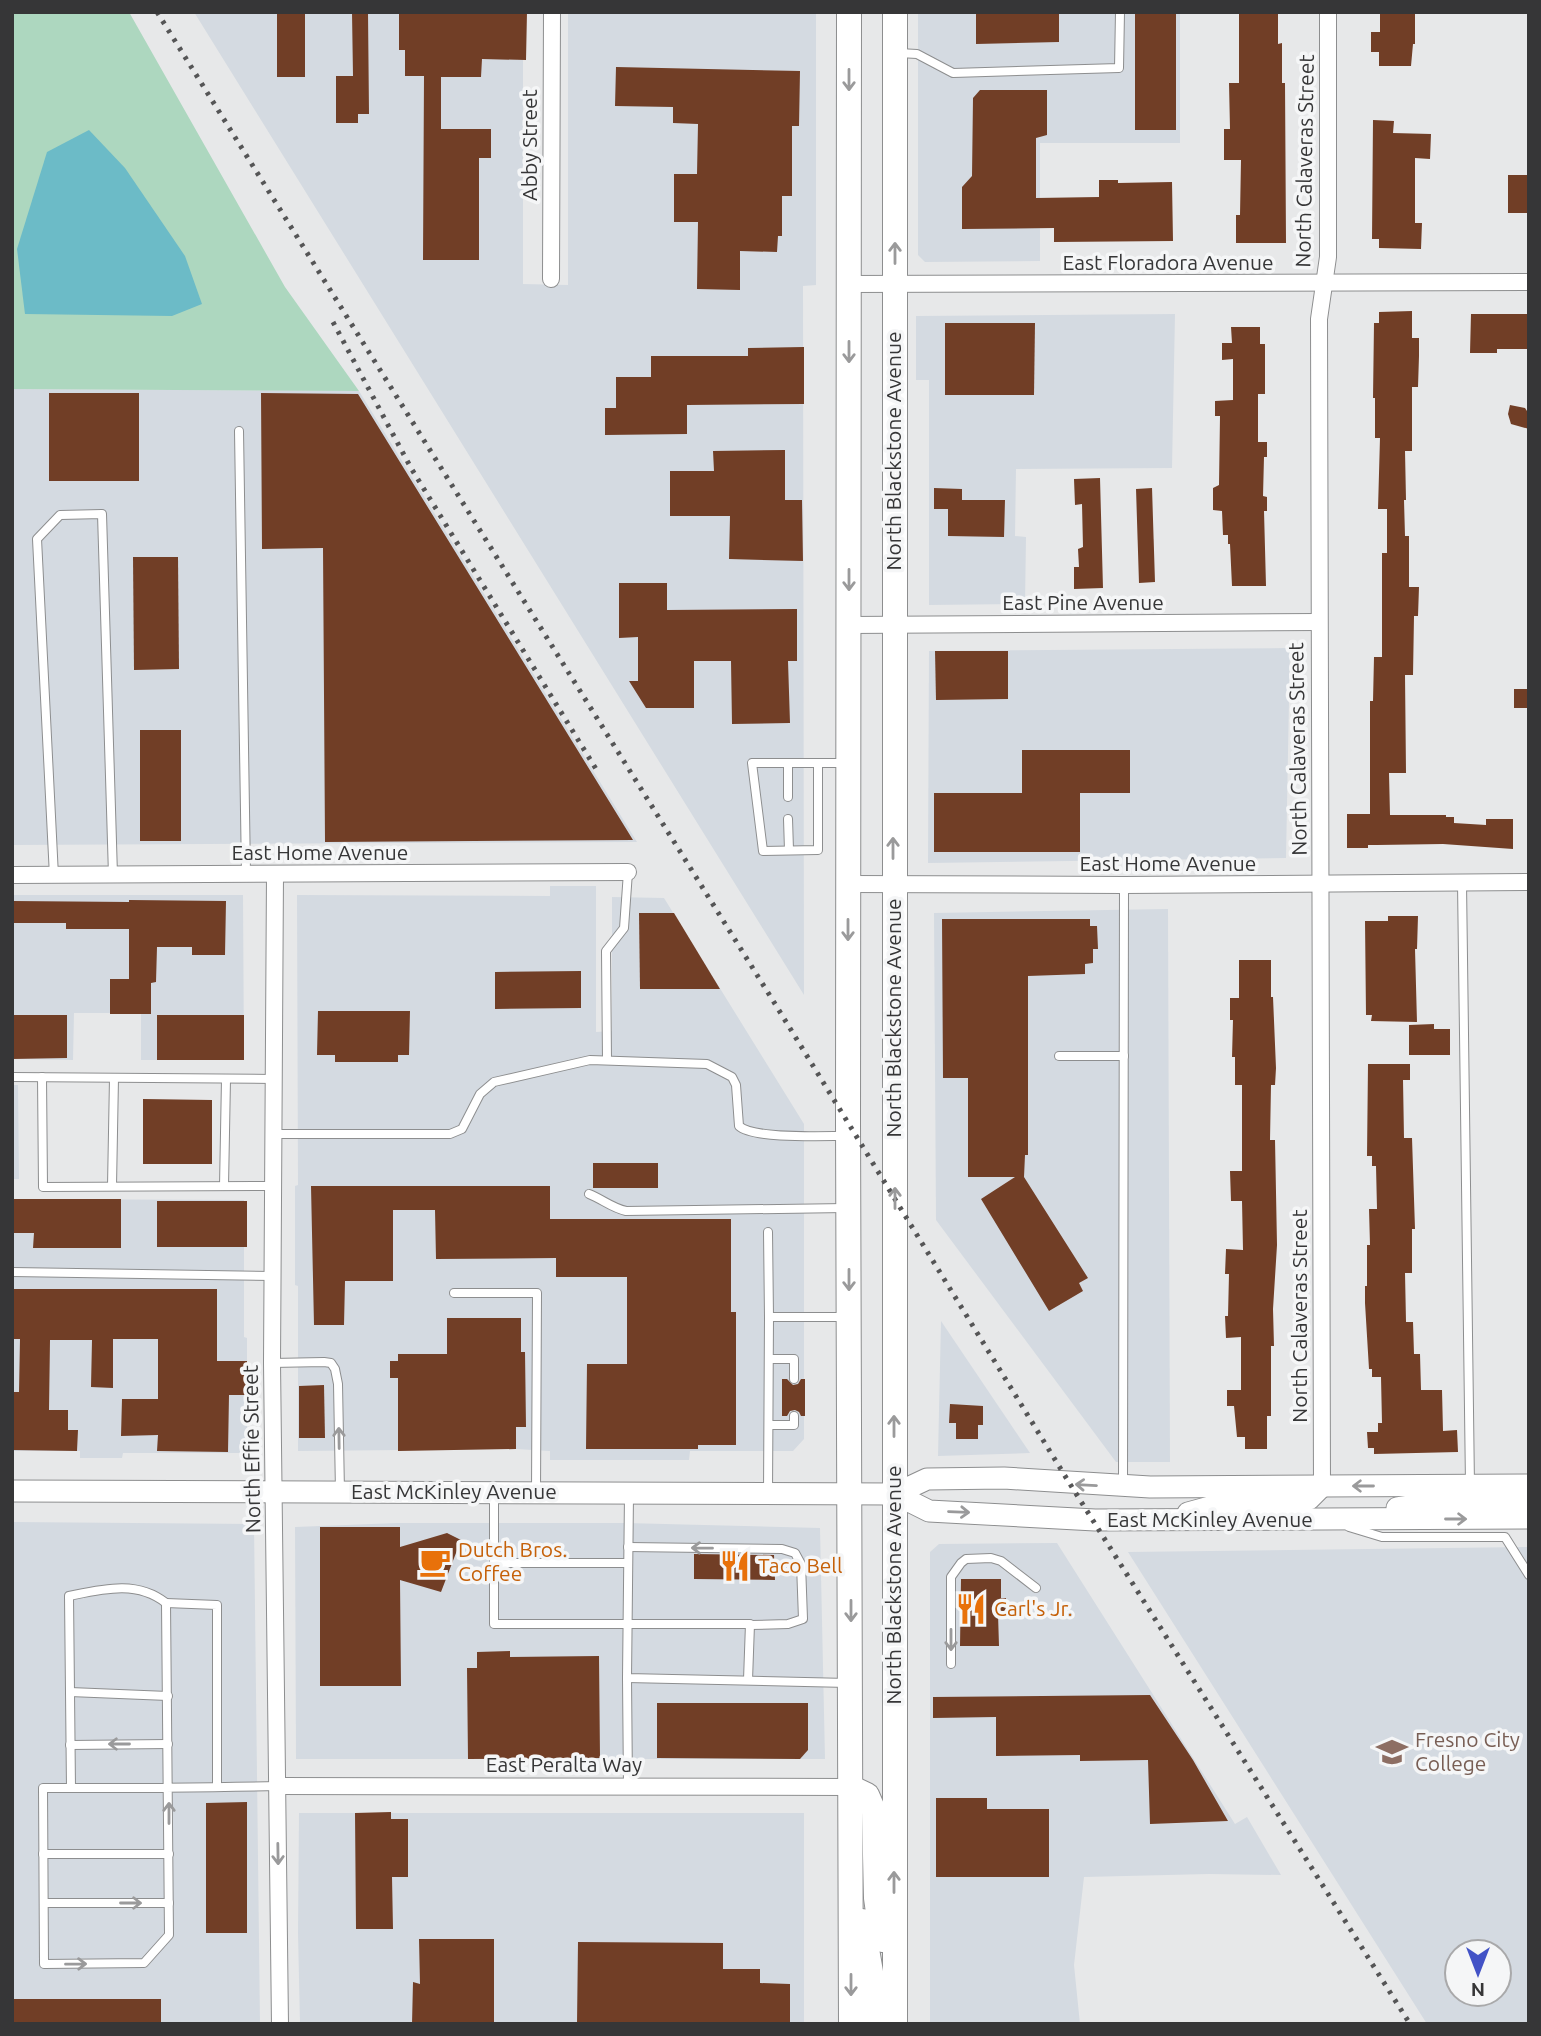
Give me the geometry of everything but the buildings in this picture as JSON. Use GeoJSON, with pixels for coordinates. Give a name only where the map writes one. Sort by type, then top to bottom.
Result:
{"type":"FeatureCollection","features":[{"type":"Feature","properties":{"kind":"main road","name":"North Blackstone Avenue"},"geometry":{"type":"LineString","coordinates":[[849,12],[848,1136],[851,2024]]}},
{"type":"Feature","properties":{"kind":"main road","name":"North Blackstone Avenue"},"geometry":{"type":"LineString","coordinates":[[894,2024],[895,12]]}},
{"type":"Feature","properties":{"kind":"main road","name":"East McKinley Avenue"},"geometry":{"type":"LineString","coordinates":[[895,1494],[928,1479],[1004,1478],[1123,1486],[1529,1485]]}},
{"type":"Feature","properties":{"kind":"main road"},"geometry":{"type":"LineString","coordinates":[[1155,1521],[1210,1507],[1291,1503],[1309,1499],[1322,1486]]}},
{"type":"Feature","properties":{"kind":"main road","name":"East McKinley Avenue"},"geometry":{"type":"LineString","coordinates":[[12,1491],[851,1493],[895,1494],[929,1511],[1155,1521],[1529,1518]]}},
{"type":"Feature","properties":{"kind":"main road"},"geometry":{"type":"LineString","coordinates":[[1326,1520],[1436,1502],[1529,1502]]}},
{"type":"Feature","properties":{"kind":"main road"},"geometry":{"type":"LineString","coordinates":[[850,1787],[867,1795],[874,1811],[876,1898],[894,2024]]}},
{"type":"Feature","properties":{"kind":"main road"},"geometry":{"type":"LineString","coordinates":[[851,1855],[871,1972],[872,2024]]}},
{"type":"Feature","properties":{"kind":"street","name":"Abby Street"},"geometry":{"type":"LineString","coordinates":[[551,279],[552,12]]}},
{"type":"Feature","properties":{"kind":"street","name":"North Calaveras Street"},"geometry":{"type":"LineString","coordinates":[[1322,1486],[1319,319],[1328,257],[1328,12]]}},
{"type":"Feature","properties":{"kind":"street","name":"East Floradora Avenue"},"geometry":{"type":"LineString","coordinates":[[849,284],[1529,282]]}},
{"type":"Feature","properties":{"kind":"street","name":"East Pine Avenue"},"geometry":{"type":"LineString","coordinates":[[849,625],[1318,622]]}},
{"type":"Feature","properties":{"kind":"street","name":"East Home Avenue"},"geometry":{"type":"LineString","coordinates":[[12,875],[628,872]]}},
{"type":"Feature","properties":{"kind":"street","name":"North Effie Street"},"geometry":{"type":"LineString","coordinates":[[275,874],[272,1363],[280,2024]]}},
{"type":"Feature","properties":{"kind":"street","name":"East Home Avenue"},"geometry":{"type":"LineString","coordinates":[[849,884],[1529,882]]}},
{"type":"Feature","properties":{"kind":"street","name":"East Peralta Way"},"geometry":{"type":"LineString","coordinates":[[278,1786],[850,1787]]}},
{"type":"Feature","properties":{"kind":"lane"},"geometry":{"type":"LineString","coordinates":[[895,53],[917,54],[953,73],[1119,68],[1120,12]]}},
{"type":"Feature","properties":{"kind":"lane"},"geometry":{"type":"LineString","coordinates":[[239,431],[246,874]]}},
{"type":"Feature","properties":{"kind":"lane"},"geometry":{"type":"LineString","coordinates":[[54,876],[37,539],[60,515],[102,514],[113,876]]}},
{"type":"Feature","properties":{"kind":"lane"},"geometry":{"type":"LineString","coordinates":[[818,763],[818,850],[763,851],[752,763],[818,763],[848,763]]}},
{"type":"Feature","properties":{"kind":"lane"},"geometry":{"type":"LineString","coordinates":[[788,763],[788,797]]}},
{"type":"Feature","properties":{"kind":"lane"},"geometry":{"type":"LineString","coordinates":[[788,819],[789,850]]}},
{"type":"Feature","properties":{"kind":"lane"},"geometry":{"type":"LineString","coordinates":[[607,1060],[607,951],[624,928],[628,872]]}},
{"type":"Feature","properties":{"kind":"lane"},"geometry":{"type":"LineString","coordinates":[[1462,883],[1470,1485]]}},
{"type":"Feature","properties":{"kind":"lane"},"geometry":{"type":"LineString","coordinates":[[1123,1486],[1124,885]]}},
{"type":"Feature","properties":{"kind":"lane"},"geometry":{"type":"LineString","coordinates":[[1059,1056],[1124,1056]]}},
{"type":"Feature","properties":{"kind":"lane"},"geometry":{"type":"LineString","coordinates":[[274,1134],[450,1134],[462,1129],[480,1094],[494,1082],[590,1060],[607,1060],[708,1064],[732,1077],[736,1085],[739,1126],[744,1131],[772,1135],[848,1136]]}},
{"type":"Feature","properties":{"kind":"lane"},"geometry":{"type":"LineString","coordinates":[[12,1077],[274,1079]]}},
{"type":"Feature","properties":{"kind":"lane"},"geometry":{"type":"LineString","coordinates":[[42,1077],[43,1187],[273,1186]]}},
{"type":"Feature","properties":{"kind":"lane"},"geometry":{"type":"LineString","coordinates":[[112,1186],[114,1078]]}},
{"type":"Feature","properties":{"kind":"lane"},"geometry":{"type":"LineString","coordinates":[[224,1186],[226,1079]]}},
{"type":"Feature","properties":{"kind":"lane"},"geometry":{"type":"LineString","coordinates":[[589,1194],[616,1209],[626,1211],[849,1208]]}},
{"type":"Feature","properties":{"kind":"lane"},"geometry":{"type":"LineString","coordinates":[[768,1232],[768,1493]]}},
{"type":"Feature","properties":{"kind":"lane"},"geometry":{"type":"LineString","coordinates":[[12,1272],[273,1276]]}},
{"type":"Feature","properties":{"kind":"lane"},"geometry":{"type":"LineString","coordinates":[[454,1293],[537,1293],[536,1492]]}},
{"type":"Feature","properties":{"kind":"lane"},"geometry":{"type":"LineString","coordinates":[[769,1317],[849,1317]]}},
{"type":"Feature","properties":{"kind":"lane"},"geometry":{"type":"LineString","coordinates":[[769,1359],[794,1359],[794,1379]]}},
{"type":"Feature","properties":{"kind":"lane"},"geometry":{"type":"LineString","coordinates":[[272,1363],[331,1363],[335,1369],[338,1384],[340,1492]]}},
{"type":"Feature","properties":{"kind":"lane"},"geometry":{"type":"LineString","coordinates":[[769,1425],[794,1425],[794,1416]]}},
{"type":"Feature","properties":{"kind":"lane"},"geometry":{"type":"LineString","coordinates":[[494,1492],[494,1624],[750,1625],[788,1624],[803,1619],[801,1564],[795,1553],[782,1549],[628,1547]]}},
{"type":"Feature","properties":{"kind":"lane"},"geometry":{"type":"LineString","coordinates":[[628,1786],[629,1493]]}},
{"type":"Feature","properties":{"kind":"lane"},"geometry":{"type":"LineString","coordinates":[[1326,1520],[1382,1537],[1505,1537],[1529,1574]]}},
{"type":"Feature","properties":{"kind":"lane"},"geometry":{"type":"LineString","coordinates":[[951,1664],[951,1577],[957,1567],[966,1559],[990,1558],[1001,1561],[1036,1588]]}},
{"type":"Feature","properties":{"kind":"lane"},"geometry":{"type":"LineString","coordinates":[[494,1563],[628,1563]]}},
{"type":"Feature","properties":{"kind":"lane"},"geometry":{"type":"LineString","coordinates":[[71,1788],[69,1596],[116,1586],[155,1595],[166,1603],[217,1605],[217,1787]]}},
{"type":"Feature","properties":{"kind":"lane"},"geometry":{"type":"LineString","coordinates":[[166,1603],[169,1788],[169,1935],[144,1963],[44,1964],[43,1788],[169,1788],[278,1786]]}},
{"type":"Feature","properties":{"kind":"lane"},"geometry":{"type":"LineString","coordinates":[[748,1680],[750,1625]]}},
{"type":"Feature","properties":{"kind":"lane"},"geometry":{"type":"LineString","coordinates":[[627,1678],[851,1683]]}},
{"type":"Feature","properties":{"kind":"lane"},"geometry":{"type":"LineString","coordinates":[[70,1692],[167,1696]]}},
{"type":"Feature","properties":{"kind":"lane"},"geometry":{"type":"LineString","coordinates":[[70,1745],[168,1744]]}},
{"type":"Feature","properties":{"kind":"lane"},"geometry":{"type":"LineString","coordinates":[[43,1854],[169,1854]]}},
{"type":"Feature","properties":{"kind":"lane"},"geometry":{"type":"LineString","coordinates":[[44,1903],[169,1903]]}},
{"type":"Feature","properties":{"kind":"shaded area"},"geometry":{"type":"Polygon","coordinates":[[[194,12],[523,12],[523,284],[568,285],[568,12],[816,12],[816,285],[803,286],[804,995],[194,12]]]}},
{"type":"Feature","properties":{"kind":"shaded area"},"geometry":{"type":"Polygon","coordinates":[[[918,12],[1180,12],[1180,143],[1040,143],[1040,261],[925,262],[918,255],[918,12]]]}},
{"type":"Feature","properties":{"kind":"shaded area"},"geometry":{"type":"Polygon","coordinates":[[[1175,314],[1172,468],[1016,469],[1015,536],[1026,537],[1025,604],[929,605],[929,380],[916,380],[916,316],[1175,314]]]}},
{"type":"Feature","properties":{"kind":"shaded area"},"geometry":{"type":"Polygon","coordinates":[[[12,389],[359,391],[637,842],[12,845],[12,389]]]}},
{"type":"Feature","properties":{"kind":"shaded area"},"geometry":{"type":"Polygon","coordinates":[[[1290,648],[1286,858],[928,863],[929,651],[1290,648]]]}},
{"type":"Feature","properties":{"kind":"shaded area"},"geometry":{"type":"Polygon","coordinates":[[[550,886],[596,886],[596,1032],[612,1031],[612,897],[664,898],[804,1124],[804,1439],[793,1451],[690,1451],[689,1460],[550,1460],[550,1451],[516,1449],[298,1451],[298,1286],[295,1285],[295,1186],[298,1185],[297,895],[550,896],[550,886]]]}},
{"type":"Feature","properties":{"kind":"shaded area"},"geometry":{"type":"Polygon","coordinates":[[[12,895],[243,895],[244,1060],[141,1060],[141,1013],[74,1013],[73,1060],[12,1059],[12,895]]]}},
{"type":"Feature","properties":{"kind":"shaded area"},"geometry":{"type":"Polygon","coordinates":[[[1168,909],[1170,1462],[1116,1462],[936,1220],[934,913],[1168,909]]]}},
{"type":"Feature","properties":{"kind":"shaded area"},"geometry":{"type":"Polygon","coordinates":[[[12,1085],[18,1085],[19,1179],[12,1179],[12,1085]]]}},
{"type":"Feature","properties":{"kind":"shaded area"},"geometry":{"type":"Polygon","coordinates":[[[12,1199],[244,1200],[247,1451],[123,1453],[122,1458],[80,1458],[80,1451],[12,1451],[12,1199]]]}},
{"type":"Feature","properties":{"kind":"shaded area"},"geometry":{"type":"Polygon","coordinates":[[[941,1321],[1030,1453],[938,1456],[941,1321]]]}},
{"type":"Feature","properties":{"kind":"shaded area"},"geometry":{"type":"Polygon","coordinates":[[[12,1522],[254,1524],[260,2024],[12,2024],[12,1522]]]}},
{"type":"Feature","properties":{"kind":"shaded area"},"geometry":{"type":"Polygon","coordinates":[[[397,1523],[626,1523],[820,1528],[825,1759],[296,1759],[295,1527],[397,1523]]]}},
{"type":"Feature","properties":{"kind":"shaded area"},"geometry":{"type":"Polygon","coordinates":[[[1057,1543],[1235,1824],[1247,1817],[1281,1875],[1084,1877],[1074,1965],[1080,2024],[930,2024],[930,1552],[939,1544],[1057,1543]]]}},
{"type":"Feature","properties":{"kind":"shaded area","name":"Fresno City College"},"geometry":{"type":"Polygon","coordinates":[[[1529,1547],[1529,2024],[1427,2024],[1128,1552],[1529,1547]]]}},
{"type":"Feature","properties":{"kind":"shaded area"},"geometry":{"type":"Polygon","coordinates":[[[299,1813],[804,1813],[804,2024],[300,2024],[299,1813]]]}},
{"type":"Feature","properties":{"kind":"green space"},"geometry":{"type":"Polygon","coordinates":[[[12,12],[129,12],[285,287],[359,391],[12,389],[12,12]]]}},
{"type":"Feature","properties":{"kind":"water"},"geometry":{"type":"Polygon","coordinates":[[[89,130],[125,168],[185,256],[202,304],[172,316],[25,314],[17,249],[47,152],[89,130]]]}},
{"type":"Feature","properties":{"kind":"railway"},"geometry":{"type":"LineString","coordinates":[[157,12],[772,999],[1070,1484],[1410,2024]]}},
{"type":"Feature","properties":{"kind":"railway"},"geometry":{"type":"LineString","coordinates":[[333,322],[411,468],[596,769]]}},
{"type":"Feature","properties":{"kind":"place","name":"Dutch Bros. Coffee"},"geometry":{"type":"Point","coordinates":[435,1562]}},
{"type":"Feature","properties":{"kind":"place","name":"Taco Bell"},"geometry":{"type":"Point","coordinates":[735,1566]}},
{"type":"Feature","properties":{"kind":"place","name":"Carl's Jr."},"geometry":{"type":"Point","coordinates":[971,1609]}},
{"type":"Feature","properties":{"kind":"place","name":"Fresno City College"},"geometry":{"type":"Point","coordinates":[1392,1752]}}]}
